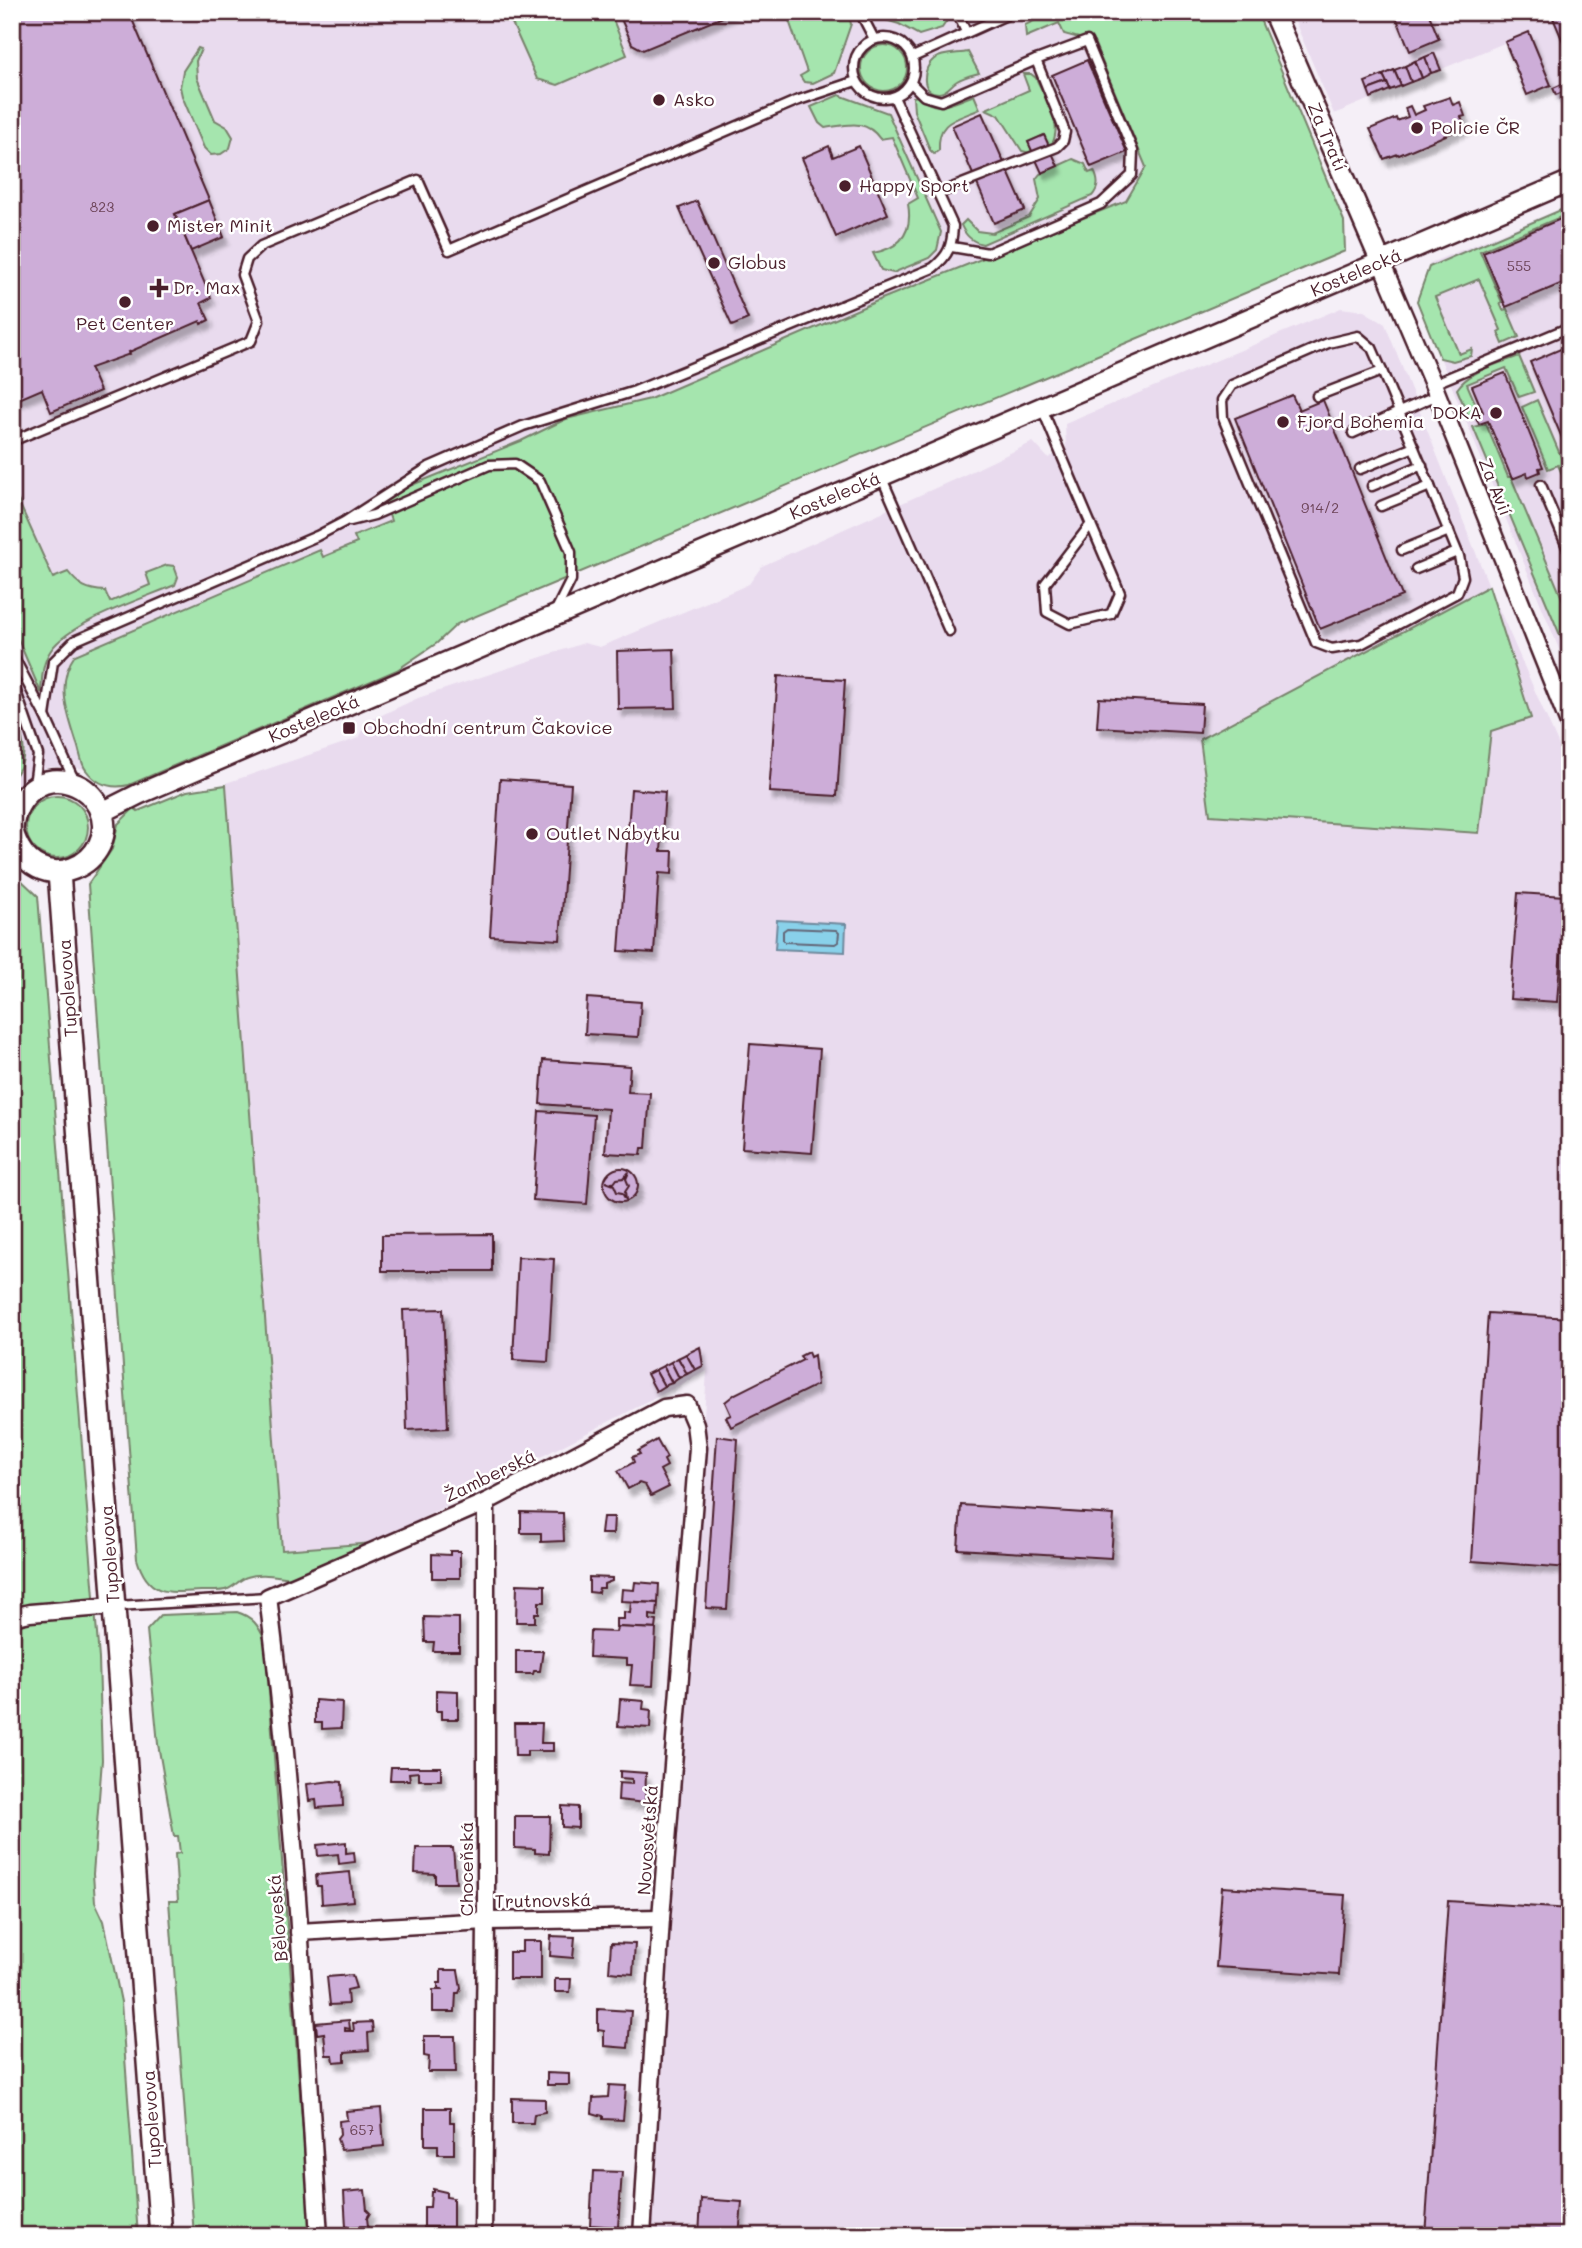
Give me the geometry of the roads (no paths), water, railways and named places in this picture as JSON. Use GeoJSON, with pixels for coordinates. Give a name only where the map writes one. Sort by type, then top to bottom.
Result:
{"type":"FeatureCollection","features":[{"type":"Feature","properties":{"kind":"main road"},"geometry":{"type":"LineString","coordinates":[[55,781],[76,785],[95,801],[101,813],[103,828],[100,843],[92,857],[78,867],[59,872],[35,866],[21,854],[13,838],[16,808],[26,794],[34,788],[55,781]]}},
{"type":"Feature","properties":{"kind":"main road","name":"Tupolevova"},"geometry":{"type":"LineString","coordinates":[[59,872],[161,2236]]}},
{"type":"Feature","properties":{"kind":"street","name":"Za Tratí"},"geometry":{"type":"LineString","coordinates":[[1273,12],[1381,262]]}},
{"type":"Feature","properties":{"kind":"street","name":"Kostelecká"},"geometry":{"type":"LineString","coordinates":[[101,813],[139,794],[554,615],[1570,181]]}},
{"type":"Feature","properties":{"kind":"street","name":"Za Avií"},"geometry":{"type":"LineString","coordinates":[[1381,262],[1435,389],[1570,726]]}},
{"type":"Feature","properties":{"kind":"street","name":"Žamberská"},"geometry":{"type":"LineString","coordinates":[[268,1597],[486,1502],[664,1408],[687,1405],[695,1424],[698,1448]]}},
{"type":"Feature","properties":{"kind":"street","name":"Novosvětská"},"geometry":{"type":"LineString","coordinates":[[642,2236],[661,1918],[698,1448]]}},
{"type":"Feature","properties":{"kind":"street","name":"Choceňská"},"geometry":{"type":"LineString","coordinates":[[483,2236],[486,1502]]}},
{"type":"Feature","properties":{"kind":"street","name":"Běloveská"},"geometry":{"type":"LineString","coordinates":[[268,1597],[299,1932],[319,2236]]}},
{"type":"Feature","properties":{"kind":"street"},"geometry":{"type":"LineString","coordinates":[[12,1617],[114,1606]]}},
{"type":"Feature","properties":{"kind":"street","name":"Trutnovská"},"geometry":{"type":"LineString","coordinates":[[299,1932],[486,1921],[661,1918]]}},
{"type":"Feature","properties":{"kind":"lane"},"geometry":{"type":"LineString","coordinates":[[860,12],[874,39]]}},
{"type":"Feature","properties":{"kind":"lane"},"geometry":{"type":"LineString","coordinates":[[957,12],[967,32]]}},
{"type":"Feature","properties":{"kind":"lane"},"geometry":{"type":"LineString","coordinates":[[913,57],[1013,12]]}},
{"type":"Feature","properties":{"kind":"lane"},"geometry":{"type":"LineString","coordinates":[[892,38],[901,42],[913,57],[915,66],[911,83],[901,94],[894,97],[877,98],[861,89],[853,72],[858,52],[874,39],[892,38]]}},
{"type":"Feature","properties":{"kind":"lane"},"geometry":{"type":"LineString","coordinates":[[911,83],[924,96],[942,101],[1087,41],[1133,151],[1132,175],[1101,204],[988,253],[952,247]]}},
{"type":"Feature","properties":{"kind":"lane"},"geometry":{"type":"LineString","coordinates":[[939,192],[1057,147],[1063,141],[1065,132],[1036,60]]}},
{"type":"Feature","properties":{"kind":"lane"},"geometry":{"type":"LineString","coordinates":[[12,441],[251,341],[259,321],[242,275],[247,259],[261,246],[326,218],[418,180],[449,250],[785,106],[856,81]]}},
{"type":"Feature","properties":{"kind":"lane"},"geometry":{"type":"LineString","coordinates":[[45,716],[52,662],[74,640],[344,522],[429,467],[523,426],[635,391],[933,268],[944,260],[952,247],[953,226],[894,97]]}},
{"type":"Feature","properties":{"kind":"lane"},"geometry":{"type":"LineString","coordinates":[[1353,433],[1399,411],[1435,389],[1570,327]]}},
{"type":"Feature","properties":{"kind":"lane"},"geometry":{"type":"LineString","coordinates":[[1358,336],[1372,348],[1399,411],[1457,552],[1463,577],[1457,593],[1361,644],[1332,649],[1316,643],[1223,418],[1222,400],[1232,385],[1328,343],[1358,336]]}},
{"type":"Feature","properties":{"kind":"lane"},"geometry":{"type":"LineString","coordinates":[[1317,396],[1382,371]]}},
{"type":"Feature","properties":{"kind":"lane"},"geometry":{"type":"LineString","coordinates":[[1042,408],[1059,453],[1091,524],[1120,593],[1111,614],[1070,624],[1047,612],[1045,584],[1091,524]]}},
{"type":"Feature","properties":{"kind":"lane"},"geometry":{"type":"LineString","coordinates":[[1360,469],[1414,447]]}},
{"type":"Feature","properties":{"kind":"lane"},"geometry":{"type":"LineString","coordinates":[[344,522],[374,515],[489,466],[515,464],[540,481],[571,552],[571,580],[554,615]]}},
{"type":"Feature","properties":{"kind":"lane"},"geometry":{"type":"LineString","coordinates":[[1372,486],[1422,465]]}},
{"type":"Feature","properties":{"kind":"lane"},"geometry":{"type":"LineString","coordinates":[[881,476],[949,631]]}},
{"type":"Feature","properties":{"kind":"lane"},"geometry":{"type":"LineString","coordinates":[[1541,485],[1570,554]]}},
{"type":"Feature","properties":{"kind":"lane"},"geometry":{"type":"LineString","coordinates":[[1381,506],[1430,486]]}},
{"type":"Feature","properties":{"kind":"lane"},"geometry":{"type":"LineString","coordinates":[[1402,550],[1448,531]]}},
{"type":"Feature","properties":{"kind":"lane"},"geometry":{"type":"LineString","coordinates":[[1416,569],[1457,552]]}},
{"type":"Feature","properties":{"kind":"lane"},"geometry":{"type":"LineString","coordinates":[[12,654],[45,716],[76,785]]}},
{"type":"Feature","properties":{"kind":"lane"},"geometry":{"type":"LineString","coordinates":[[12,680],[38,755],[34,788]]}},
{"type":"Feature","properties":{"kind":"lane"},"geometry":{"type":"LineString","coordinates":[[114,1606],[268,1597]]}},
{"type":"Feature","properties":{"kind":"water"},"geometry":{"type":"Polygon","coordinates":[[[777,920],[846,924],[845,952],[775,949],[777,920]]]}},
{"type":"Feature","properties":{"kind":"place","name":"Asko"},"geometry":{"type":"Point","coordinates":[659,100]}},
{"type":"Feature","properties":{"kind":"place","name":"Policie ČR"},"geometry":{"type":"Point","coordinates":[1417,128]}},
{"type":"Feature","properties":{"kind":"place","name":"Happy Sport"},"geometry":{"type":"Point","coordinates":[845,186]}},
{"type":"Feature","properties":{"kind":"place","name":"Mister Minit"},"geometry":{"type":"Point","coordinates":[153,226]}},
{"type":"Feature","properties":{"kind":"place","name":"Globus"},"geometry":{"type":"Point","coordinates":[714,263]}},
{"type":"Feature","properties":{"kind":"place","name":"Dr. Max"},"geometry":{"type":"Point","coordinates":[159,288]}},
{"type":"Feature","properties":{"kind":"place","name":"Pet Center"},"geometry":{"type":"Point","coordinates":[125,302]}},
{"type":"Feature","properties":{"kind":"place","name":"DOKA"},"geometry":{"type":"Point","coordinates":[1496,413]}},
{"type":"Feature","properties":{"kind":"place","name":"Fjord Bohemia"},"geometry":{"type":"Point","coordinates":[1283,422]}},
{"type":"Feature","properties":{"kind":"place","name":"Obchodní centrum Čakovice"},"geometry":{"type":"Point","coordinates":[349,728]}},
{"type":"Feature","properties":{"kind":"place","name":"Outlet Nábytku"},"geometry":{"type":"Point","coordinates":[532,834]}}]}
